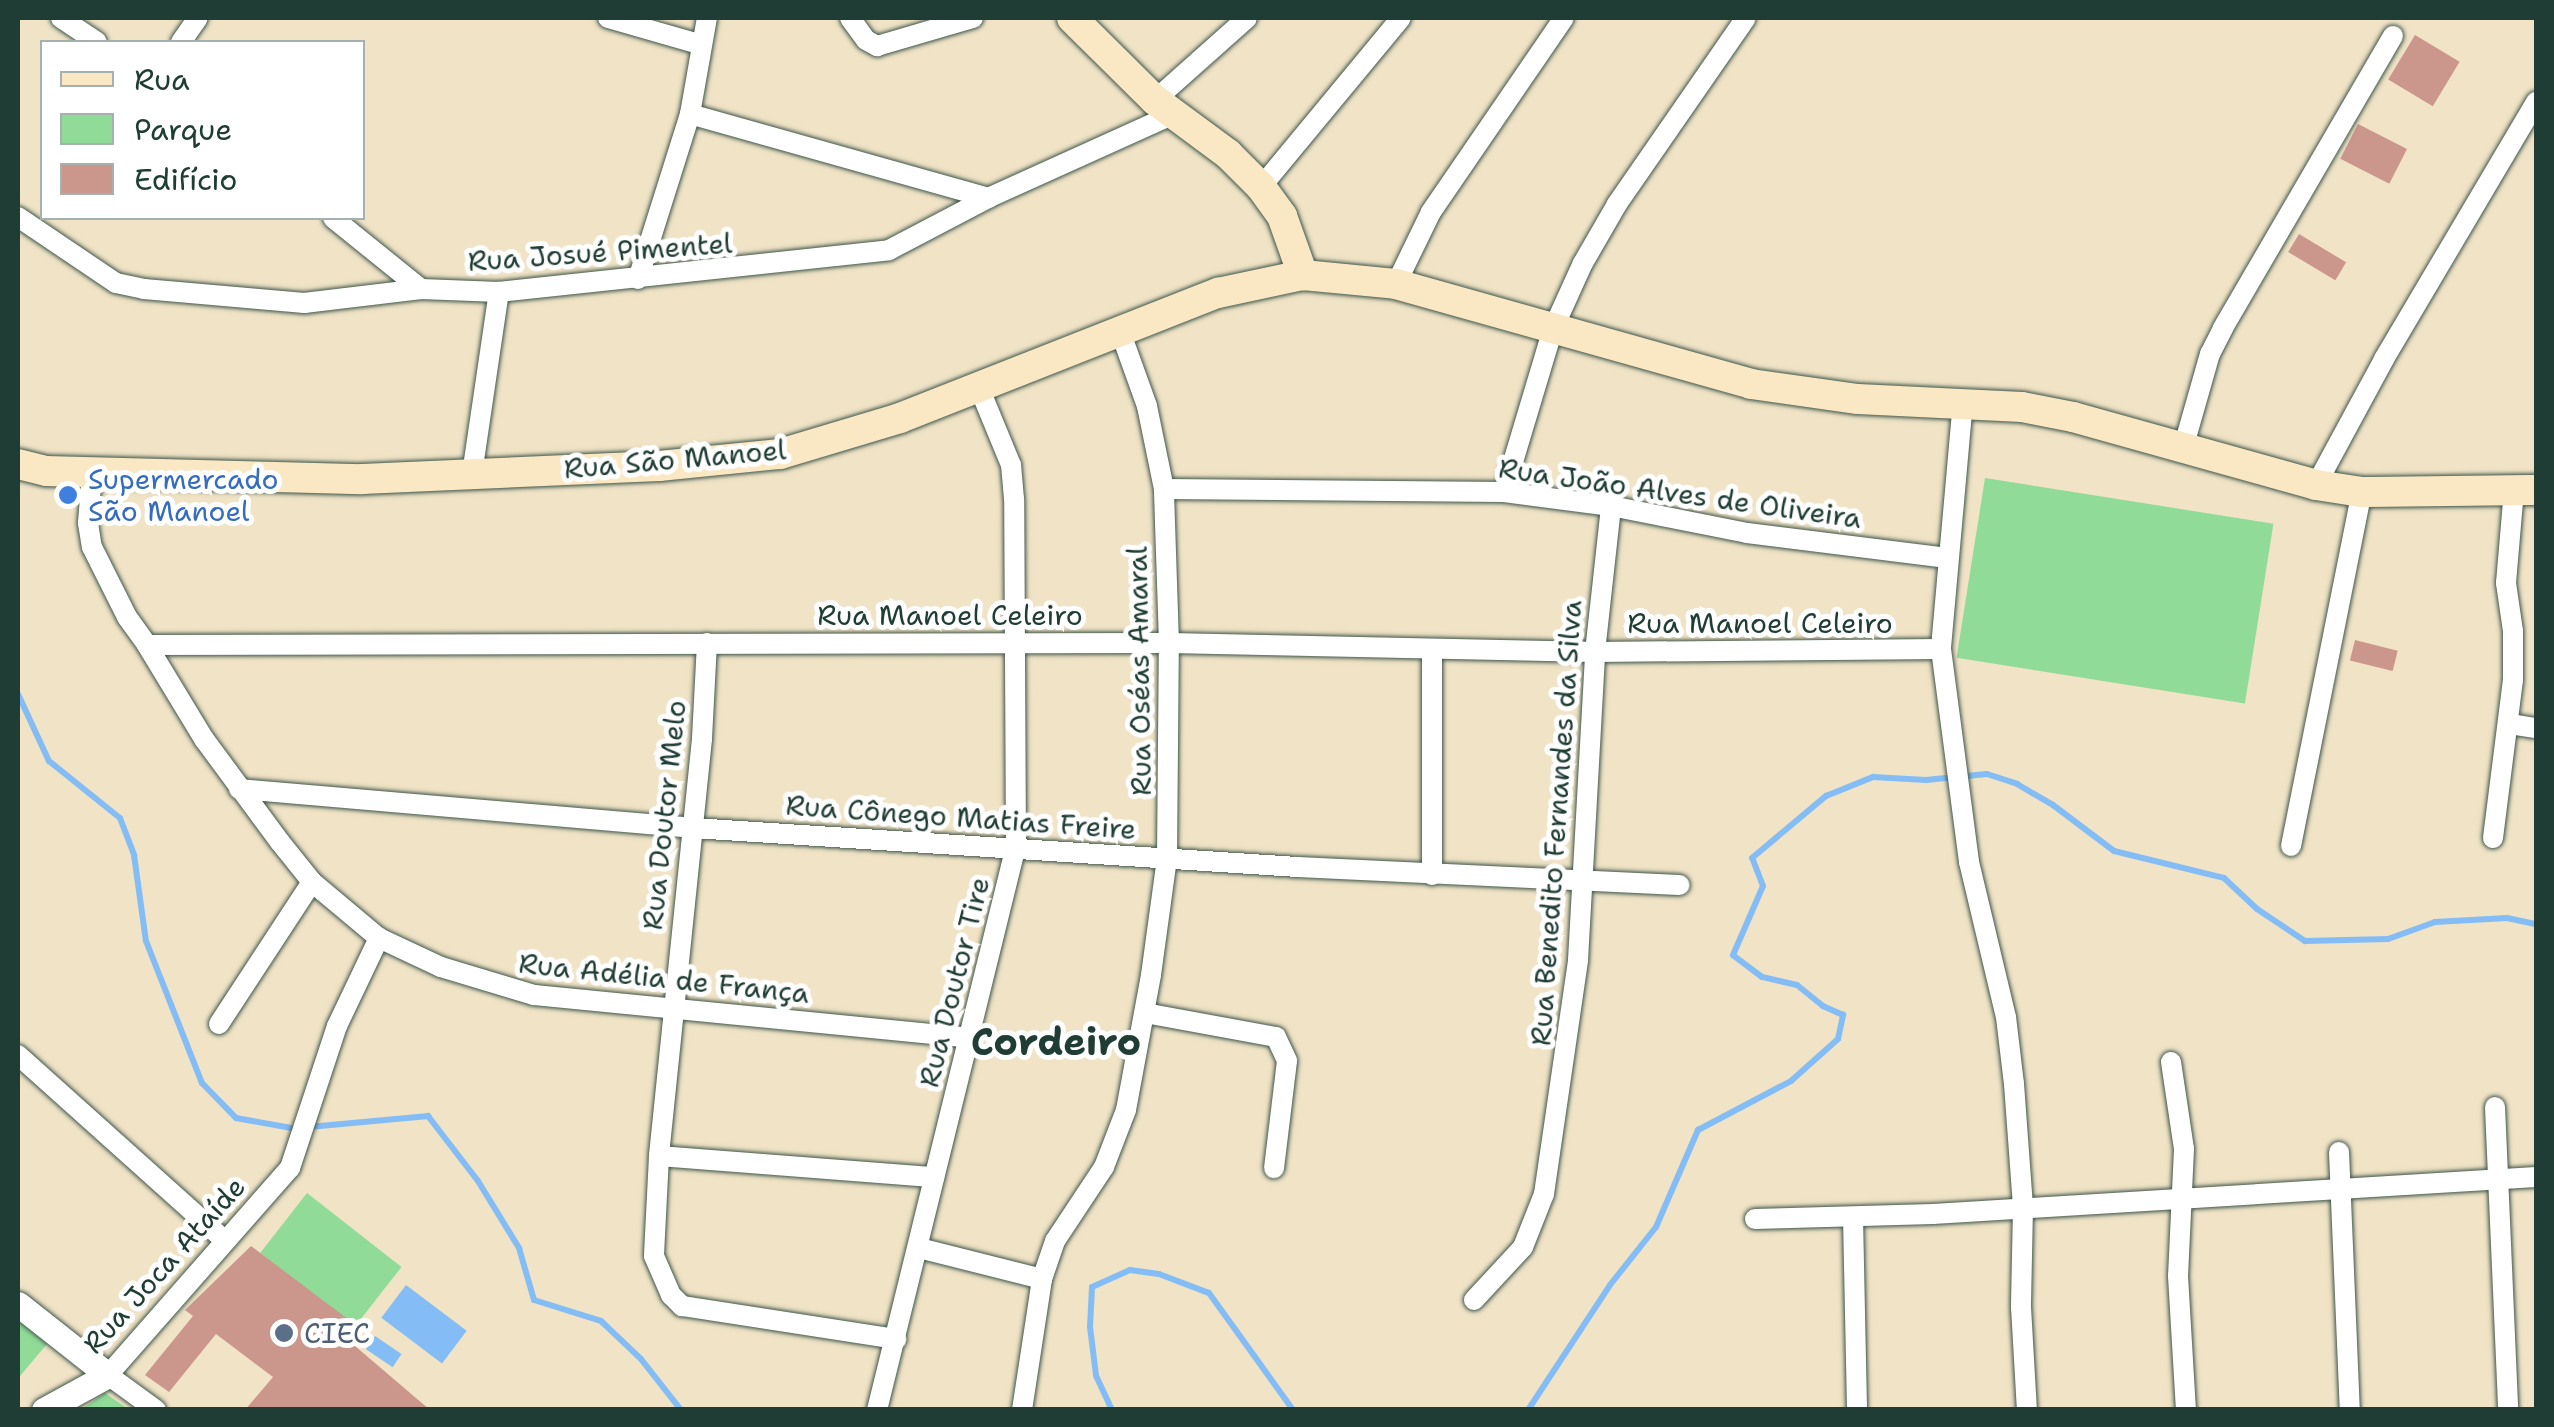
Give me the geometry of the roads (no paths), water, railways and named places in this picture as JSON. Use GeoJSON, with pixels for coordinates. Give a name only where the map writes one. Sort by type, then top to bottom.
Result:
{"type":"FeatureCollection","features":[{"type":"Feature","properties":{"kind":"main road"},"geometry":{"type":"LineString","coordinates":[[1072,18],[1166,107],[1261,187],[1282,216],[1303,275]]}},
{"type":"Feature","properties":{"kind":"main road","name":"Rua São Manoel"},"geometry":{"type":"LineString","coordinates":[[18,464],[92,473],[262,479],[659,466],[780,454],[900,418],[1218,292],[1303,275],[1396,284],[1648,358],[1782,390],[1858,399],[1963,401],[2056,413],[2316,486],[2362,492],[2525,490]]}},
{"type":"Feature","properties":{"kind":"street"},"geometry":{"type":"LineString","coordinates":[[61,18],[94,40]]}},
{"type":"Feature","properties":{"kind":"street"},"geometry":{"type":"LineString","coordinates":[[182,40],[198,18]]}},
{"type":"Feature","properties":{"kind":"street"},"geometry":{"type":"LineString","coordinates":[[616,18],[698,44]]}},
{"type":"Feature","properties":{"kind":"street"},"geometry":{"type":"LineString","coordinates":[[638,279],[690,114],[698,44],[707,18]]}},
{"type":"Feature","properties":{"kind":"street"},"geometry":{"type":"LineString","coordinates":[[850,18],[866,40],[877,46],[973,18]]}},
{"type":"Feature","properties":{"kind":"street","name":"Rua Josué Pimentel"},"geometry":{"type":"LineString","coordinates":[[18,217],[42,224],[116,283],[144,289],[304,303],[422,290],[499,292],[866,255],[910,241],[1166,107],[1247,18]]}},
{"type":"Feature","properties":{"kind":"street"},"geometry":{"type":"LineString","coordinates":[[1261,187],[1400,18]]}},
{"type":"Feature","properties":{"kind":"street"},"geometry":{"type":"LineString","coordinates":[[1396,284],[1431,212],[1564,18]]}},
{"type":"Feature","properties":{"kind":"street"},"geometry":{"type":"LineString","coordinates":[[1504,492],[1553,329],[1617,204],[1746,18]]}},
{"type":"Feature","properties":{"kind":"street"},"geometry":{"type":"LineString","coordinates":[[2184,446],[2210,354],[2222,328],[2393,36]]}},
{"type":"Feature","properties":{"kind":"street"},"geometry":{"type":"LineString","coordinates":[[2316,486],[2394,342],[2536,102]]}},
{"type":"Feature","properties":{"kind":"street"},"geometry":{"type":"LineString","coordinates":[[690,114],[988,198]]}},
{"type":"Feature","properties":{"kind":"street"},"geometry":{"type":"LineString","coordinates":[[335,220],[422,290]]}},
{"type":"Feature","properties":{"kind":"street"},"geometry":{"type":"LineString","coordinates":[[472,474],[499,292]]}},
{"type":"Feature","properties":{"kind":"street","name":"Rua Oséas Amaral"},"geometry":{"type":"LineString","coordinates":[[1022,1410],[1042,1279],[1067,1217],[1116,1143],[1145,1013],[1167,858],[1170,643],[1164,489],[1147,406],[1120,331]]}},
{"type":"Feature","properties":{"kind":"street","name":"Rua Doutor Tire"},"geometry":{"type":"LineString","coordinates":[[878,1410],[1016,846],[1018,642],[1012,466],[978,385]]}},
{"type":"Feature","properties":{"kind":"street"},"geometry":{"type":"LineString","coordinates":[[1963,401],[1941,649],[1960,802],[2006,1017],[2023,1208],[2027,1410]]}},
{"type":"Feature","properties":{"kind":"street"},"geometry":{"type":"LineString","coordinates":[[92,473],[88,523],[92,547],[126,617],[147,644]]}},
{"type":"Feature","properties":{"kind":"street","name":"Rua João Alves de Oliveira"},"geometry":{"type":"LineString","coordinates":[[1164,489],[1504,492],[1612,506],[1747,533],[1947,558]]}},
{"type":"Feature","properties":{"kind":"street"},"geometry":{"type":"LineString","coordinates":[[2494,838],[2510,724],[2513,631],[2506,583],[2525,490]]}},
{"type":"Feature","properties":{"kind":"street"},"geometry":{"type":"LineString","coordinates":[[2291,846],[2362,492]]}},
{"type":"Feature","properties":{"kind":"street","name":"Rua Benedito Fernandes da Silva"},"geometry":{"type":"LineString","coordinates":[[1474,1300],[1522,1247],[1544,1194],[1568,1051],[1583,883],[1595,652],[1612,506]]}},
{"type":"Feature","properties":{"kind":"street","name":"Rua Manoel Celeiro"},"geometry":{"type":"LineString","coordinates":[[147,644],[1018,642],[1595,652],[1941,649]]}},
{"type":"Feature","properties":{"kind":"street","name":"Rua Doutor Melo"},"geometry":{"type":"LineString","coordinates":[[708,643],[659,1156],[654,1256],[671,1295],[682,1306],[896,1339]]}},
{"type":"Feature","properties":{"kind":"street","name":"Rua Adélia de França"},"geometry":{"type":"LineString","coordinates":[[147,644],[239,789],[312,882],[380,938],[498,987],[534,995],[969,1038]]}},
{"type":"Feature","properties":{"kind":"street"},"geometry":{"type":"LineString","coordinates":[[1432,649],[1432,875]]}},
{"type":"Feature","properties":{"kind":"street"},"geometry":{"type":"LineString","coordinates":[[2510,724],[2536,728]]}},
{"type":"Feature","properties":{"kind":"street","name":"Rua Cônego Matias Freire"},"geometry":{"type":"LineString","coordinates":[[239,789],[693,828],[1432,875],[1680,885]]}},
{"type":"Feature","properties":{"kind":"street"},"geometry":{"type":"LineString","coordinates":[[220,1024],[312,882]]}},
{"type":"Feature","properties":{"kind":"street","name":"Rua Joca Ataíde"},"geometry":{"type":"LineString","coordinates":[[44,1410],[108,1375],[290,1168],[337,1026],[380,938]]}},
{"type":"Feature","properties":{"kind":"street"},"geometry":{"type":"LineString","coordinates":[[1145,1013],[1276,1037],[1287,1061],[1274,1168]]}},
{"type":"Feature","properties":{"kind":"street"},"geometry":{"type":"LineString","coordinates":[[18,1055],[224,1240]]}},
{"type":"Feature","properties":{"kind":"street"},"geometry":{"type":"LineString","coordinates":[[2171,1062],[2183,1126],[2178,1276],[2186,1410]]}},
{"type":"Feature","properties":{"kind":"street"},"geometry":{"type":"LineString","coordinates":[[2496,1108],[2508,1410]]}},
{"type":"Feature","properties":{"kind":"street"},"geometry":{"type":"LineString","coordinates":[[2339,1152],[2350,1410]]}},
{"type":"Feature","properties":{"kind":"street"},"geometry":{"type":"LineString","coordinates":[[659,1156],[934,1177]]}},
{"type":"Feature","properties":{"kind":"street"},"geometry":{"type":"LineString","coordinates":[[1755,1219],[2023,1208],[2536,1177]]}},
{"type":"Feature","properties":{"kind":"street"},"geometry":{"type":"LineString","coordinates":[[1853,1217],[1857,1410]]}},
{"type":"Feature","properties":{"kind":"street"},"geometry":{"type":"LineString","coordinates":[[919,1248],[1042,1279]]}},
{"type":"Feature","properties":{"kind":"street"},"geometry":{"type":"LineString","coordinates":[[18,1304],[156,1410]]}},
{"type":"Feature","properties":{"kind":"water"},"geometry":{"type":"Polygon","coordinates":[[[406,1285],[467,1331],[442,1363],[381,1318],[406,1285]]]}},
{"type":"Feature","properties":{"kind":"water"},"geometry":{"type":"Polygon","coordinates":[[[375,1336],[402,1354],[393,1367],[366,1349],[375,1336]]]}},
{"type":"Feature","properties":{"kind":"waterway"},"geometry":{"type":"LineString","coordinates":[[18,694],[49,761],[120,818],[134,855],[146,941],[202,1083],[236,1118],[297,1129]]}},
{"type":"Feature","properties":{"kind":"waterway"},"geometry":{"type":"LineString","coordinates":[[1528,1410],[1610,1285],[1656,1227],[1698,1130],[1791,1081],[1838,1039],[1843,1015],[1823,1006],[1797,985],[1762,977],[1733,955],[1763,886],[1752,858],[1826,796],[1873,777],[1926,780],[1987,774],[2017,784],[2053,805],[2114,851],[2224,878],[2257,909],[2305,941],[2388,939],[2435,922],[2507,918],[2536,924]]}},
{"type":"Feature","properties":{"kind":"waterway"},"geometry":{"type":"LineString","coordinates":[[309,1127],[428,1116],[478,1181],[519,1248],[534,1300],[601,1321],[641,1359],[681,1410]]}},
{"type":"Feature","properties":{"kind":"waterway"},"geometry":{"type":"LineString","coordinates":[[1112,1410],[1096,1375],[1090,1327],[1092,1287],[1130,1270],[1159,1274],[1209,1293],[1293,1410]]}},
{"type":"Feature","properties":{"kind":"place","name":"Supermercado São Manoel"},"geometry":{"type":"Point","coordinates":[68,495]}},
{"type":"Feature","properties":{"kind":"place","name":"CIEC"},"geometry":{"type":"Point","coordinates":[284,1333]}},
{"type":"Feature","properties":{"kind":"district","name":"Cordeiro"},"geometry":{"type":"Point","coordinates":[1056,1042]}}]}
